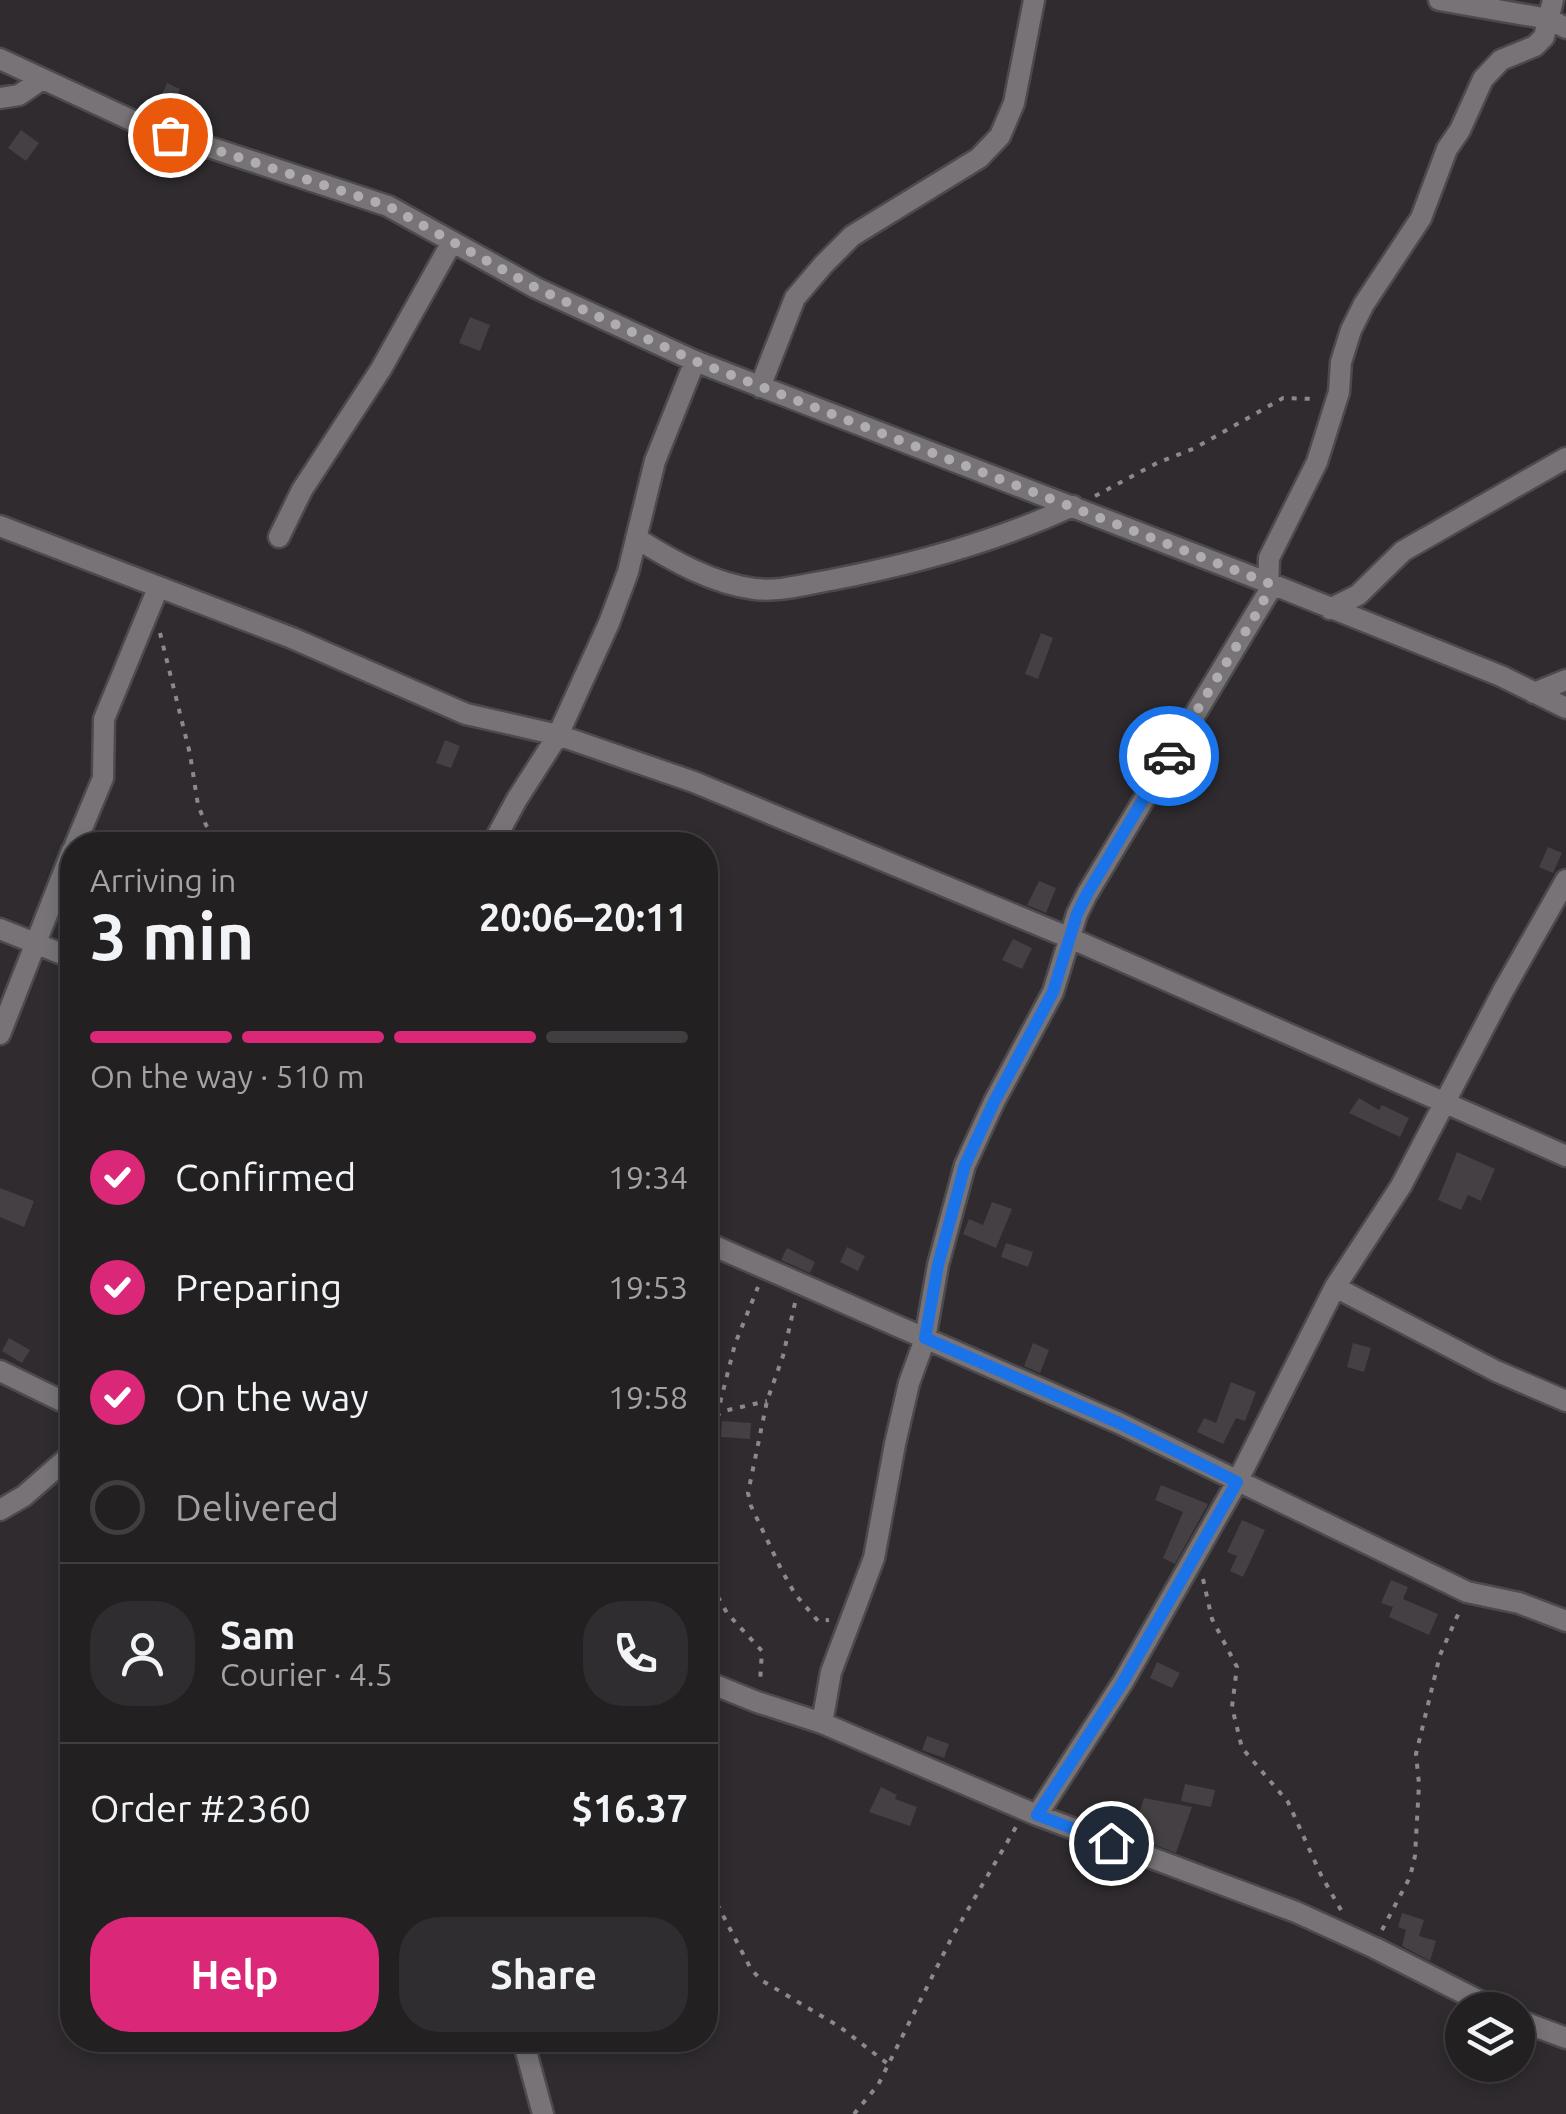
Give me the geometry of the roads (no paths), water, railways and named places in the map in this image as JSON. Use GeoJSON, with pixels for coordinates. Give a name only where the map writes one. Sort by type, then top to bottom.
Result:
{"type":"FeatureCollection","features":[{"type":"Feature","properties":{"kind":"street"},"geometry":{"type":"LineString","coordinates":[[760,387],[795,298],[824,264],[852,236],[968,166],[1000,136],[1014,103],[1034,0]]}},
{"type":"Feature","properties":{"kind":"street"},"geometry":{"type":"LineString","coordinates":[[822,1723],[831,1672],[874,1558],[905,1398],[925,1338],[938,1265],[968,1156],[1053,992],[1077,914],[1106,859],[1263,603],[1269,558],[1318,462],[1336,402],[1341,362],[1364,304],[1421,218],[1447,149],[1484,79],[1500,60],[1534,46],[1556,16],[1438,0]]}},
{"type":"Feature","properties":{"kind":"street"},"geometry":{"type":"LineString","coordinates":[[0,59],[142,125],[388,206],[536,288],[695,361],[1268,583],[1501,676],[1566,708]]}},
{"type":"Feature","properties":{"kind":"street"},"geometry":{"type":"LineString","coordinates":[[0,98],[19,95],[41,80]]}},
{"type":"Feature","properties":{"kind":"street"},"geometry":{"type":"LineString","coordinates":[[279,537],[302,490],[381,368],[452,242]]}},
{"type":"Feature","properties":{"kind":"street"},"geometry":{"type":"LineString","coordinates":[[499,832],[558,735],[610,624],[628,572],[655,461],[695,361]]}},
{"type":"Feature","properties":{"kind":"street"},"geometry":{"type":"LineString","coordinates":[[1330,608],[1358,595],[1403,552],[1566,458]]}},
{"type":"Feature","properties":{"kind":"street"},"geometry":{"type":"LineString","coordinates":[[636,538],[668,558],[731,584],[772,590],[936,558],[1025,528],[1073,506]]}},
{"type":"Feature","properties":{"kind":"street"},"geometry":{"type":"LineString","coordinates":[[0,526],[292,638],[466,714],[558,735],[694,782],[1070,938],[1566,1156]]}},
{"type":"Feature","properties":{"kind":"street"},"geometry":{"type":"LineString","coordinates":[[81,832],[103,778],[104,719],[158,588]]}},
{"type":"Feature","properties":{"kind":"street"},"geometry":{"type":"LineString","coordinates":[[1534,693],[1566,680]]}},
{"type":"Feature","properties":{"kind":"street"},"geometry":{"type":"LineString","coordinates":[[1031,1812],[1123,1682],[1237,1482],[1336,1287],[1401,1186],[1566,880]]}},
{"type":"Feature","properties":{"kind":"street"},"geometry":{"type":"LineString","coordinates":[[0,1034],[60,882]]}},
{"type":"Feature","properties":{"kind":"street"},"geometry":{"type":"LineString","coordinates":[[0,929],[60,954]]}},
{"type":"Feature","properties":{"kind":"street"},"geometry":{"type":"LineString","coordinates":[[718,1248],[1119,1423],[1467,1592],[1519,1604],[1566,1621]]}},
{"type":"Feature","properties":{"kind":"street"},"geometry":{"type":"LineString","coordinates":[[1336,1287],[1496,1371],[1566,1402]]}},
{"type":"Feature","properties":{"kind":"street"},"geometry":{"type":"LineString","coordinates":[[0,1370],[60,1400]]}},
{"type":"Feature","properties":{"kind":"street"},"geometry":{"type":"LineString","coordinates":[[0,1510],[24,1496],[60,1464]]}},
{"type":"Feature","properties":{"kind":"street"},"geometry":{"type":"LineString","coordinates":[[718,1686],[822,1723],[1031,1812],[1296,1912],[1462,1992]]}},
{"type":"Feature","properties":{"kind":"street"},"geometry":{"type":"LineString","coordinates":[[1535,2026],[1566,2038]]}},
{"type":"Feature","properties":{"kind":"street"},"geometry":{"type":"LineString","coordinates":[[526,2052],[543,2114]]}}]}
